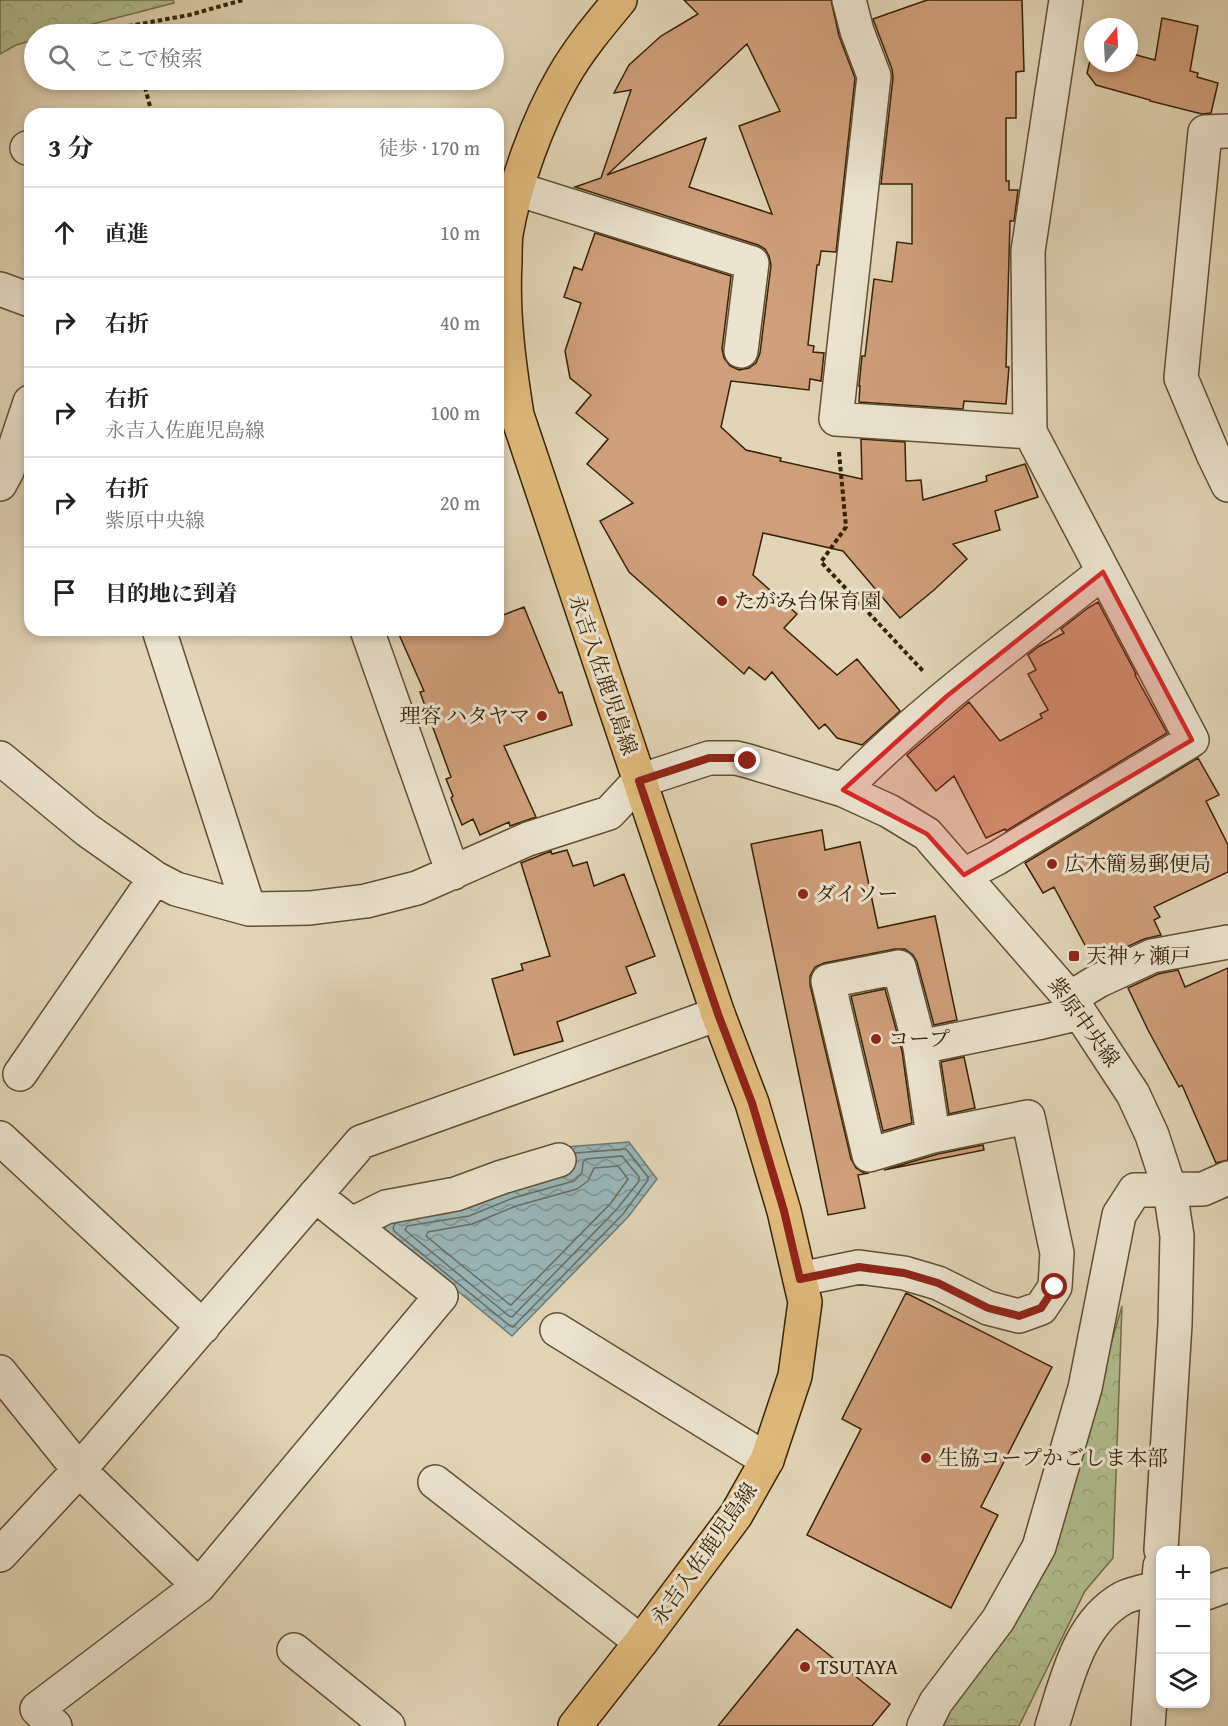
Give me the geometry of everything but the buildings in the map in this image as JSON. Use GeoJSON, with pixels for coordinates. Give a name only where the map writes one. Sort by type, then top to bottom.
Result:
{"type":"FeatureCollection","features":[{"type":"Feature","properties":{"kind":"main road","name":"永吉入佐鹿児島線"},"geometry":{"type":"LineString","coordinates":[[575,1726],[736,1515],[767,1460],[795,1376],[805,1302],[784,1211],[752,1103],[718,1014],[517,415],[508,355],[504,284],[506,235],[517,189],[536,132],[563,76],[592,33],[620,0]]}},
{"type":"Feature","properties":{"kind":"street"},"geometry":{"type":"LineString","coordinates":[[849,0],[857,32],[874,75],[836,419],[1030,432]]}},
{"type":"Feature","properties":{"kind":"street"},"geometry":{"type":"LineString","coordinates":[[964,876],[1192,740],[1030,432],[1028,251],[1066,0]]}},
{"type":"Feature","properties":{"kind":"street"},"geometry":{"type":"LineString","coordinates":[[1228,131],[1205,132],[1181,378],[1228,485]]}},
{"type":"Feature","properties":{"kind":"street"},"geometry":{"type":"LineString","coordinates":[[517,189],[752,263],[741,351]]}},
{"type":"Feature","properties":{"kind":"street"},"geometry":{"type":"LineString","coordinates":[[0,289],[24,298]]}},
{"type":"Feature","properties":{"kind":"street"},"geometry":{"type":"LineString","coordinates":[[0,484],[7,471],[24,420]]}},
{"type":"Feature","properties":{"kind":"street"},"geometry":{"type":"LineString","coordinates":[[843,790],[870,763],[947,696],[1103,572]]}},
{"type":"Feature","properties":{"kind":"street"},"geometry":{"type":"LineString","coordinates":[[161,636],[249,909]]}},
{"type":"Feature","properties":{"kind":"street"},"geometry":{"type":"LineString","coordinates":[[369,636],[453,873]]}},
{"type":"Feature","properties":{"kind":"street"},"geometry":{"type":"LineString","coordinates":[[0,758],[87,830],[155,878],[176,889],[249,909],[310,908],[366,901],[417,888],[528,839],[609,813],[639,781]]}},
{"type":"Feature","properties":{"kind":"street","name":"紫原中央線"},"geometry":{"type":"LineString","coordinates":[[639,781],[709,758],[736,758],[843,790],[889,812],[927,834],[1075,1005],[1133,1094],[1152,1135],[1170,1190],[1177,1236],[1175,1324],[1161,1546]]}},
{"type":"Feature","properties":{"kind":"street"},"geometry":{"type":"LineString","coordinates":[[20,1074],[155,878]]}},
{"type":"Feature","properties":{"kind":"street"},"geometry":{"type":"LineString","coordinates":[[920,1047],[1042,1022],[1075,1005],[1098,981],[1152,956],[1228,942]]}},
{"type":"Feature","properties":{"kind":"street"},"geometry":{"type":"LineString","coordinates":[[800,1279],[859,1267],[904,1273],[938,1283],[988,1308],[1019,1316],[1041,1308],[1055,1287],[1057,1253],[1028,1117],[933,1136],[869,1155],[828,981],[899,967],[920,1047],[933,1136]]}},
{"type":"Feature","properties":{"kind":"street"},"geometry":{"type":"LineString","coordinates":[[0,1555],[79,1470],[361,1142],[718,1014]]}},
{"type":"Feature","properties":{"kind":"street"},"geometry":{"type":"LineString","coordinates":[[0,1138],[203,1327]]}},
{"type":"Feature","properties":{"kind":"street"},"geometry":{"type":"LineString","coordinates":[[352,1224],[386,1207],[456,1194],[559,1160]]}},
{"type":"Feature","properties":{"kind":"street"},"geometry":{"type":"LineString","coordinates":[[924,1726],[936,1702],[998,1620],[1040,1547],[1085,1388],[1119,1215],[1134,1190],[1203,1190],[1228,1178]]}},
{"type":"Feature","properties":{"kind":"street"},"geometry":{"type":"LineString","coordinates":[[55,1726],[38,1709],[200,1586],[441,1296],[315,1195]]}},
{"type":"Feature","properties":{"kind":"street"},"geometry":{"type":"LineString","coordinates":[[557,1330],[767,1460]]}},
{"type":"Feature","properties":{"kind":"street"},"geometry":{"type":"LineString","coordinates":[[0,1372],[79,1470],[200,1586]]}},
{"type":"Feature","properties":{"kind":"street"},"geometry":{"type":"LineString","coordinates":[[435,1482],[641,1642]]}},
{"type":"Feature","properties":{"kind":"street"},"geometry":{"type":"LineString","coordinates":[[1210,1592],[1228,1585]]}},
{"type":"Feature","properties":{"kind":"street"},"geometry":{"type":"LineString","coordinates":[[1052,1726],[1074,1658],[1098,1616],[1124,1598],[1156,1593]]}},
{"type":"Feature","properties":{"kind":"street"},"geometry":{"type":"LineString","coordinates":[[1148,1726],[1158,1600]]}},
{"type":"Feature","properties":{"kind":"street"},"geometry":{"type":"LineString","coordinates":[[294,1650],[388,1726]]}},
{"type":"Feature","properties":{"kind":"path"},"geometry":{"type":"LineString","coordinates":[[140,24],[189,15],[243,0]]}},
{"type":"Feature","properties":{"kind":"path"},"geometry":{"type":"LineString","coordinates":[[146,90],[150,108]]}},
{"type":"Feature","properties":{"kind":"path"},"geometry":{"type":"LineString","coordinates":[[836,419],[846,526],[821,562],[947,696]]}},
{"type":"Feature","properties":{"kind":"highlighted area"},"geometry":{"type":"Polygon","coordinates":[[[1103,572],[1192,740],[964,875],[927,834],[843,790],[947,696],[1103,572]]]}},
{"type":"Feature","properties":{"kind":"green space"},"geometry":{"type":"Polygon","coordinates":[[[0,0],[173,0],[174,3],[93,24],[24,24],[24,43],[0,54],[0,0]]]}},
{"type":"Feature","properties":{"kind":"green space"},"geometry":{"type":"Polygon","coordinates":[[[1122,1306],[1113,1558],[1085,1591],[1019,1726],[941,1726],[1078,1457],[1122,1306]]]}},
{"type":"Feature","properties":{"kind":"water"},"geometry":{"type":"Polygon","coordinates":[[[629,1142],[657,1179],[628,1217],[512,1336],[384,1230],[393,1214],[565,1147],[629,1142]]]}},
{"type":"Feature","properties":{"kind":"place","name":"たがみ台保育園"},"geometry":{"type":"Point","coordinates":[722,601]}},
{"type":"Feature","properties":{"kind":"place","name":"理容 ハタヤマ"},"geometry":{"type":"Point","coordinates":[542,716]}},
{"type":"Feature","properties":{"kind":"place","name":"広木簡易郵便局"},"geometry":{"type":"Point","coordinates":[1052,864]}},
{"type":"Feature","properties":{"kind":"place","name":"ダイソー"},"geometry":{"type":"Point","coordinates":[803,894]}},
{"type":"Feature","properties":{"kind":"place","name":"天神ヶ瀬戸"},"geometry":{"type":"Point","coordinates":[1074,956]}},
{"type":"Feature","properties":{"kind":"place","name":"コープ"},"geometry":{"type":"Point","coordinates":[876,1039]}},
{"type":"Feature","properties":{"kind":"place","name":"生協コープかごしま本部"},"geometry":{"type":"Point","coordinates":[926,1458]}},
{"type":"Feature","properties":{"kind":"place","name":"TSUTAYA"},"geometry":{"type":"Point","coordinates":[805,1667]}},
{"type":"Feature","properties":{"kind":"route"},"geometry":{"type":"LineString","coordinates":[[748,761],[736,758],[709,758],[639,781],[718,1014],[752,1103],[784,1211],[800,1279],[859,1267],[904,1273],[938,1283],[988,1308],[1019,1316],[1041,1308],[1055,1287]]}}]}
